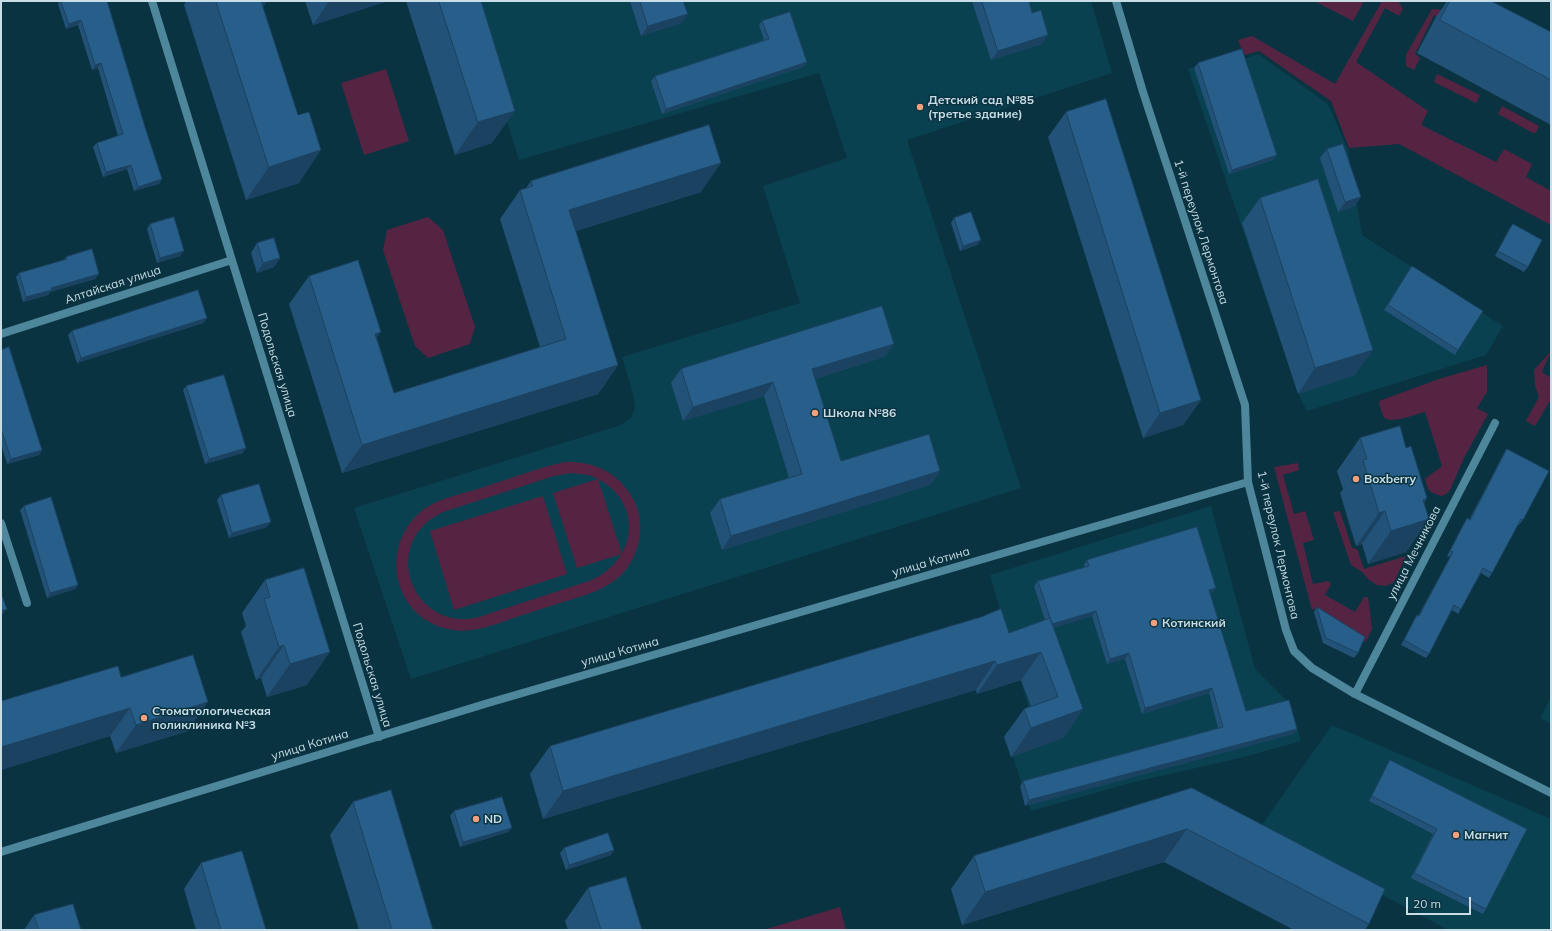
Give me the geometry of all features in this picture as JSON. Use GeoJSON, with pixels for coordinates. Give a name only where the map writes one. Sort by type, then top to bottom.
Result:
{"type":"FeatureCollection","features":[{"type":"Feature","properties":{"kind":"street","name":"Подольская улица"},"geometry":{"type":"LineString","coordinates":[[152,1],[379,737]]}},
{"type":"Feature","properties":{"kind":"street","name":"1-й переулок Лермонтова"},"geometry":{"type":"LineString","coordinates":[[1116,1],[1143,92],[1245,404],[1248,482],[1286,630],[1294,652],[1312,668],[1355,694],[1551,793]]}},
{"type":"Feature","properties":{"kind":"street","name":"Алтайская улица"},"geometry":{"type":"LineString","coordinates":[[1,334],[232,260]]}},
{"type":"Feature","properties":{"kind":"street","name":"улица Мечникова"},"geometry":{"type":"LineString","coordinates":[[1355,694],[1495,423]]}},
{"type":"Feature","properties":{"kind":"street","name":"улица Котина"},"geometry":{"type":"LineString","coordinates":[[1,852],[496,701],[1248,482]]}},
{"type":"Feature","properties":{"kind":"street"},"geometry":{"type":"LineString","coordinates":[[1,523],[27,603]]}},
{"type":"Feature","properties":{"kind":"shaded area","name":"Школа №86"},"geometry":{"type":"Polygon","coordinates":[[[470,1],[1091,1],[1112,73],[907,140],[1021,488],[411,679],[354,508],[621,425],[631,418],[635,408],[633,394],[622,357],[800,303],[763,186],[847,158],[819,73],[519,160],[470,1]]]}},
{"type":"Feature","properties":{"kind":"shaded area"},"geometry":{"type":"Polygon","coordinates":[[[1314,1],[1364,1],[1353,21],[1314,1]]]}},
{"type":"Feature","properties":{"kind":"shaded area"},"geometry":{"type":"Polygon","coordinates":[[[1382,1],[1398,1],[1403,9],[1399,16],[1385,8],[1356,62],[1428,111],[1421,125],[1496,162],[1504,149],[1532,164],[1526,177],[1551,191],[1551,225],[1399,144],[1349,148],[1331,101],[1259,51],[1244,55],[1238,40],[1252,36],[1335,84],[1382,1]]]}},
{"type":"Feature","properties":{"kind":"shaded area"},"geometry":{"type":"Polygon","coordinates":[[[1432,9],[1442,10],[1551,75],[1434,15],[1415,54],[1420,58],[1414,70],[1406,66],[1406,55],[1432,9]]]}},
{"type":"Feature","properties":{"kind":"shaded area"},"geometry":{"type":"Polygon","coordinates":[[[1240,52],[1244,59],[1258,54],[1328,104],[1348,150],[1362,235],[1503,326],[1486,355],[1307,411],[1300,398],[1188,69],[1240,52]]]}},
{"type":"Feature","properties":{"kind":"shaded area"},"geometry":{"type":"Polygon","coordinates":[[[386,69],[409,141],[364,155],[341,83],[386,69]]]}},
{"type":"Feature","properties":{"kind":"shaded area"},"geometry":{"type":"Polygon","coordinates":[[[1437,74],[1480,95],[1476,103],[1434,82],[1437,74]]]}},
{"type":"Feature","properties":{"kind":"shaded area"},"geometry":{"type":"Polygon","coordinates":[[[1502,106],[1539,126],[1535,134],[1498,114],[1502,106]]]}},
{"type":"Feature","properties":{"kind":"shaded area"},"geometry":{"type":"Polygon","coordinates":[[[428,217],[443,230],[475,327],[470,344],[428,358],[415,346],[383,250],[387,230],[428,217]]]}},
{"type":"Feature","properties":{"kind":"shaded area"},"geometry":{"type":"Polygon","coordinates":[[[1551,351],[1542,372],[1551,378],[1551,399],[1535,426],[1526,421],[1539,397],[1535,385],[1534,370],[1551,351]]]}},
{"type":"Feature","properties":{"kind":"shaded area"},"geometry":{"type":"Polygon","coordinates":[[[1487,365],[1487,392],[1477,408],[1488,414],[1465,456],[1449,492],[1442,496],[1435,494],[1430,491],[1425,479],[1442,466],[1425,412],[1410,417],[1392,420],[1387,419],[1382,414],[1379,401],[1439,379],[1487,365]]]}},
{"type":"Feature","properties":{"kind":"shaded area"},"geometry":{"type":"Polygon","coordinates":[[[575,462],[601,468],[615,477],[632,496],[639,514],[640,534],[635,553],[630,564],[623,573],[606,586],[596,591],[482,628],[462,631],[447,629],[431,623],[421,617],[413,609],[405,597],[399,584],[397,571],[399,544],[405,531],[413,520],[423,510],[443,499],[554,464],[575,462]],[[571,473],[554,476],[443,512],[435,516],[423,526],[414,539],[409,554],[409,569],[412,584],[420,597],[431,608],[445,616],[466,619],[479,617],[589,581],[605,572],[617,561],[625,547],[629,533],[628,518],[623,503],[613,490],[598,479],[589,475],[571,473]]]}},
{"type":"Feature","properties":{"kind":"shaded area"},"geometry":{"type":"Polygon","coordinates":[[[1298,463],[1299,470],[1283,475],[1294,514],[1305,511],[1314,540],[1303,543],[1313,584],[1328,581],[1331,584],[1325,595],[1355,612],[1364,597],[1368,597],[1372,629],[1366,642],[1333,621],[1335,618],[1316,608],[1312,610],[1274,467],[1298,463]]]}},
{"type":"Feature","properties":{"kind":"shaded area"},"geometry":{"type":"Polygon","coordinates":[[[598,479],[622,553],[577,568],[553,493],[598,479]]]}},
{"type":"Feature","properties":{"kind":"shaded area"},"geometry":{"type":"Polygon","coordinates":[[[543,496],[567,574],[454,610],[430,531],[543,496]]]}},
{"type":"Feature","properties":{"kind":"shaded area"},"geometry":{"type":"Polygon","coordinates":[[[1211,506],[1255,669],[1290,704],[1301,741],[1240,758],[1130,783],[1031,811],[1005,733],[1033,722],[990,575],[1211,506]]]}},
{"type":"Feature","properties":{"kind":"shaded area"},"geometry":{"type":"Polygon","coordinates":[[[1340,511],[1352,548],[1357,549],[1364,569],[1406,556],[1394,582],[1386,586],[1377,585],[1351,565],[1333,512],[1340,511]]]}},
{"type":"Feature","properties":{"kind":"shaded area"},"geometry":{"type":"Polygon","coordinates":[[[1551,697],[1551,724],[1540,718],[1551,697]]]}},
{"type":"Feature","properties":{"kind":"shaded area"},"geometry":{"type":"Polygon","coordinates":[[[1332,725],[1551,819],[1551,930],[1448,930],[1259,829],[1332,725]]]}},
{"type":"Feature","properties":{"kind":"shaded area"},"geometry":{"type":"Polygon","coordinates":[[[840,907],[846,930],[763,930],[840,907]]]}},
{"type":"Feature","properties":{"kind":"building"},"geometry":{"type":"Polygon","coordinates":[[[61,1],[107,1],[162,179],[138,187],[131,165],[106,172],[97,143],[123,134],[101,63],[95,65],[81,20],[69,24],[61,1]]]}},
{"type":"Feature","properties":{"kind":"building"},"geometry":{"type":"Polygon","coordinates":[[[216,1],[261,1],[298,115],[309,112],[321,150],[269,167],[216,1]]]}},
{"type":"Feature","properties":{"kind":"building"},"geometry":{"type":"Polygon","coordinates":[[[439,1],[481,1],[515,111],[478,122],[439,1]]]}},
{"type":"Feature","properties":{"kind":"building"},"geometry":{"type":"Polygon","coordinates":[[[640,1],[683,1],[688,14],[648,26],[640,1]]]}},
{"type":"Feature","properties":{"kind":"building"},"geometry":{"type":"Polygon","coordinates":[[[982,1],[1029,1],[1032,13],[1041,10],[1048,35],[998,51],[982,1]]]}},
{"type":"Feature","properties":{"kind":"building"},"geometry":{"type":"Polygon","coordinates":[[[1450,1],[1491,1],[1551,32],[1551,80],[1440,20],[1450,1]]]}},
{"type":"Feature","properties":{"kind":"building"},"geometry":{"type":"Polygon","coordinates":[[[790,12],[807,62],[666,109],[655,76],[769,39],[762,21],[790,12]]]}},
{"type":"Feature","properties":{"kind":"building"},"geometry":{"type":"Polygon","coordinates":[[[1242,49],[1277,155],[1232,170],[1198,63],[1242,49]]]}},
{"type":"Feature","properties":{"kind":"building"},"geometry":{"type":"Polygon","coordinates":[[[1106,99],[1201,400],[1160,413],[1066,112],[1106,99]]]}},
{"type":"Feature","properties":{"kind":"building"},"geometry":{"type":"Polygon","coordinates":[[[709,125],[721,163],[569,210],[618,365],[362,445],[309,276],[358,260],[381,332],[375,334],[394,393],[566,339],[520,190],[533,186],[531,181],[709,125]]]}},
{"type":"Feature","properties":{"kind":"building"},"geometry":{"type":"Polygon","coordinates":[[[1343,144],[1361,197],[1345,202],[1327,149],[1343,144]]]}},
{"type":"Feature","properties":{"kind":"building"},"geometry":{"type":"Polygon","coordinates":[[[1318,179],[1373,350],[1315,368],[1260,198],[1318,179]]]}},
{"type":"Feature","properties":{"kind":"building"},"geometry":{"type":"Polygon","coordinates":[[[971,212],[981,240],[963,246],[954,218],[971,212]]]}},
{"type":"Feature","properties":{"kind":"building"},"geometry":{"type":"Polygon","coordinates":[[[174,217],[184,251],[160,258],[150,224],[174,217]]]}},
{"type":"Feature","properties":{"kind":"building"},"geometry":{"type":"Polygon","coordinates":[[[1513,224],[1542,240],[1528,267],[1498,251],[1513,224]]]}},
{"type":"Feature","properties":{"kind":"building"},"geometry":{"type":"Polygon","coordinates":[[[274,238],[280,258],[263,263],[257,243],[274,238]]]}},
{"type":"Feature","properties":{"kind":"building"},"geometry":{"type":"Polygon","coordinates":[[[92,249],[99,274],[26,297],[19,273],[67,259],[66,257],[92,249]]]}},
{"type":"Feature","properties":{"kind":"building"},"geometry":{"type":"Polygon","coordinates":[[[1412,266],[1483,311],[1458,350],[1388,305],[1412,266]]]}},
{"type":"Feature","properties":{"kind":"building"},"geometry":{"type":"Polygon","coordinates":[[[198,290],[207,318],[81,358],[72,331],[198,290]]]}},
{"type":"Feature","properties":{"kind":"building"},"geometry":{"type":"Polygon","coordinates":[[[882,306],[894,344],[812,369],[841,461],[929,434],[940,471],[731,536],[720,499],[802,474],[773,382],[693,407],[681,369],[882,306]]]}},
{"type":"Feature","properties":{"kind":"building"},"geometry":{"type":"Polygon","coordinates":[[[9,347],[42,450],[11,459],[1,429],[1,350],[9,347]]]}},
{"type":"Feature","properties":{"kind":"building"},"geometry":{"type":"Polygon","coordinates":[[[224,375],[246,448],[209,459],[186,386],[224,375]]]}},
{"type":"Feature","properties":{"kind":"building"},"geometry":{"type":"Polygon","coordinates":[[[1400,426],[1406,448],[1411,446],[1427,498],[1423,500],[1429,519],[1391,531],[1385,511],[1379,513],[1363,460],[1367,459],[1360,438],[1400,426]]]}},
{"type":"Feature","properties":{"kind":"building"},"geometry":{"type":"Polygon","coordinates":[[[1507,449],[1549,471],[1523,520],[1521,519],[1492,573],[1483,568],[1461,609],[1454,605],[1429,654],[1404,640],[1417,615],[1419,616],[1453,552],[1450,551],[1467,518],[1470,520],[1507,449]]]}},
{"type":"Feature","properties":{"kind":"building"},"geometry":{"type":"Polygon","coordinates":[[[259,484],[271,522],[232,533],[221,495],[259,484]]]}},
{"type":"Feature","properties":{"kind":"building"},"geometry":{"type":"Polygon","coordinates":[[[51,497],[78,585],[50,593],[24,506],[51,497]]]}},
{"type":"Feature","properties":{"kind":"building","name":"Котинский"},"geometry":{"type":"Polygon","coordinates":[[[1197,527],[1216,588],[1209,590],[1246,711],[1289,700],[1297,729],[1029,800],[1023,781],[1223,727],[1212,688],[1145,708],[1129,653],[1110,659],[1096,611],[1052,624],[1038,581],[1089,566],[1087,560],[1197,527]]]}},
{"type":"Feature","properties":{"kind":"building"},"geometry":{"type":"Polygon","coordinates":[[[304,568],[330,652],[290,664],[284,645],[279,647],[264,599],[270,597],[265,580],[304,568]]]}},
{"type":"Feature","properties":{"kind":"building"},"geometry":{"type":"Polygon","coordinates":[[[1,593],[7,609],[1,611],[1,593]]]}},
{"type":"Feature","properties":{"kind":"building"},"geometry":{"type":"Polygon","coordinates":[[[1317,607],[1365,637],[1358,653],[1326,638],[1317,607]]]}},
{"type":"Feature","properties":{"kind":"building"},"geometry":{"type":"Polygon","coordinates":[[[1001,609],[1009,633],[1050,618],[1083,709],[1031,728],[1024,709],[1058,697],[1041,652],[997,665],[995,661],[563,791],[550,746],[981,617],[1001,609]]]}},
{"type":"Feature","properties":{"kind":"building"},"geometry":{"type":"Polygon","coordinates":[[[193,655],[208,702],[136,725],[130,708],[1,747],[1,701],[118,666],[121,677],[193,655]]]}},
{"type":"Feature","properties":{"kind":"building"},"geometry":{"type":"Polygon","coordinates":[[[1390,760],[1527,829],[1486,909],[1414,873],[1437,829],[1372,796],[1390,760]]]}},
{"type":"Feature","properties":{"kind":"building"},"geometry":{"type":"Polygon","coordinates":[[[1192,788],[1385,889],[1369,924],[1187,829],[985,892],[974,856],[1192,788]]]}},
{"type":"Feature","properties":{"kind":"building"},"geometry":{"type":"Polygon","coordinates":[[[391,790],[433,930],[392,930],[353,802],[391,790]]]}},
{"type":"Feature","properties":{"kind":"building"},"geometry":{"type":"Polygon","coordinates":[[[502,797],[512,828],[463,842],[454,811],[502,797]]]}},
{"type":"Feature","properties":{"kind":"building"},"geometry":{"type":"Polygon","coordinates":[[[608,833],[614,850],[569,865],[564,848],[608,833]]]}},
{"type":"Feature","properties":{"kind":"building"},"geometry":{"type":"Polygon","coordinates":[[[242,851],[266,930],[221,930],[201,863],[242,851]]]}},
{"type":"Feature","properties":{"kind":"building"},"geometry":{"type":"Polygon","coordinates":[[[626,877],[642,930],[601,930],[588,888],[626,877]]]}},
{"type":"Feature","properties":{"kind":"building"},"geometry":{"type":"Polygon","coordinates":[[[73,904],[81,930],[39,930],[34,915],[73,904]]]}},
{"type":"Feature","properties":{"kind":"place","name":"Детский сад №85 (третье здание)"},"geometry":{"type":"Point","coordinates":[920,107]}},
{"type":"Feature","properties":{"kind":"place","name":"Школа №86"},"geometry":{"type":"Point","coordinates":[815,413]}},
{"type":"Feature","properties":{"kind":"place","name":"Boxberry"},"geometry":{"type":"Point","coordinates":[1356,479]}},
{"type":"Feature","properties":{"kind":"place","name":"Котинский"},"geometry":{"type":"Point","coordinates":[1154,623]}},
{"type":"Feature","properties":{"kind":"place","name":"Стоматологическая поликлиника №3"},"geometry":{"type":"Point","coordinates":[144,718]}},
{"type":"Feature","properties":{"kind":"place","name":"ND"},"geometry":{"type":"Point","coordinates":[476,819]}},
{"type":"Feature","properties":{"kind":"place","name":"Магнит"},"geometry":{"type":"Point","coordinates":[1456,835]}}]}
